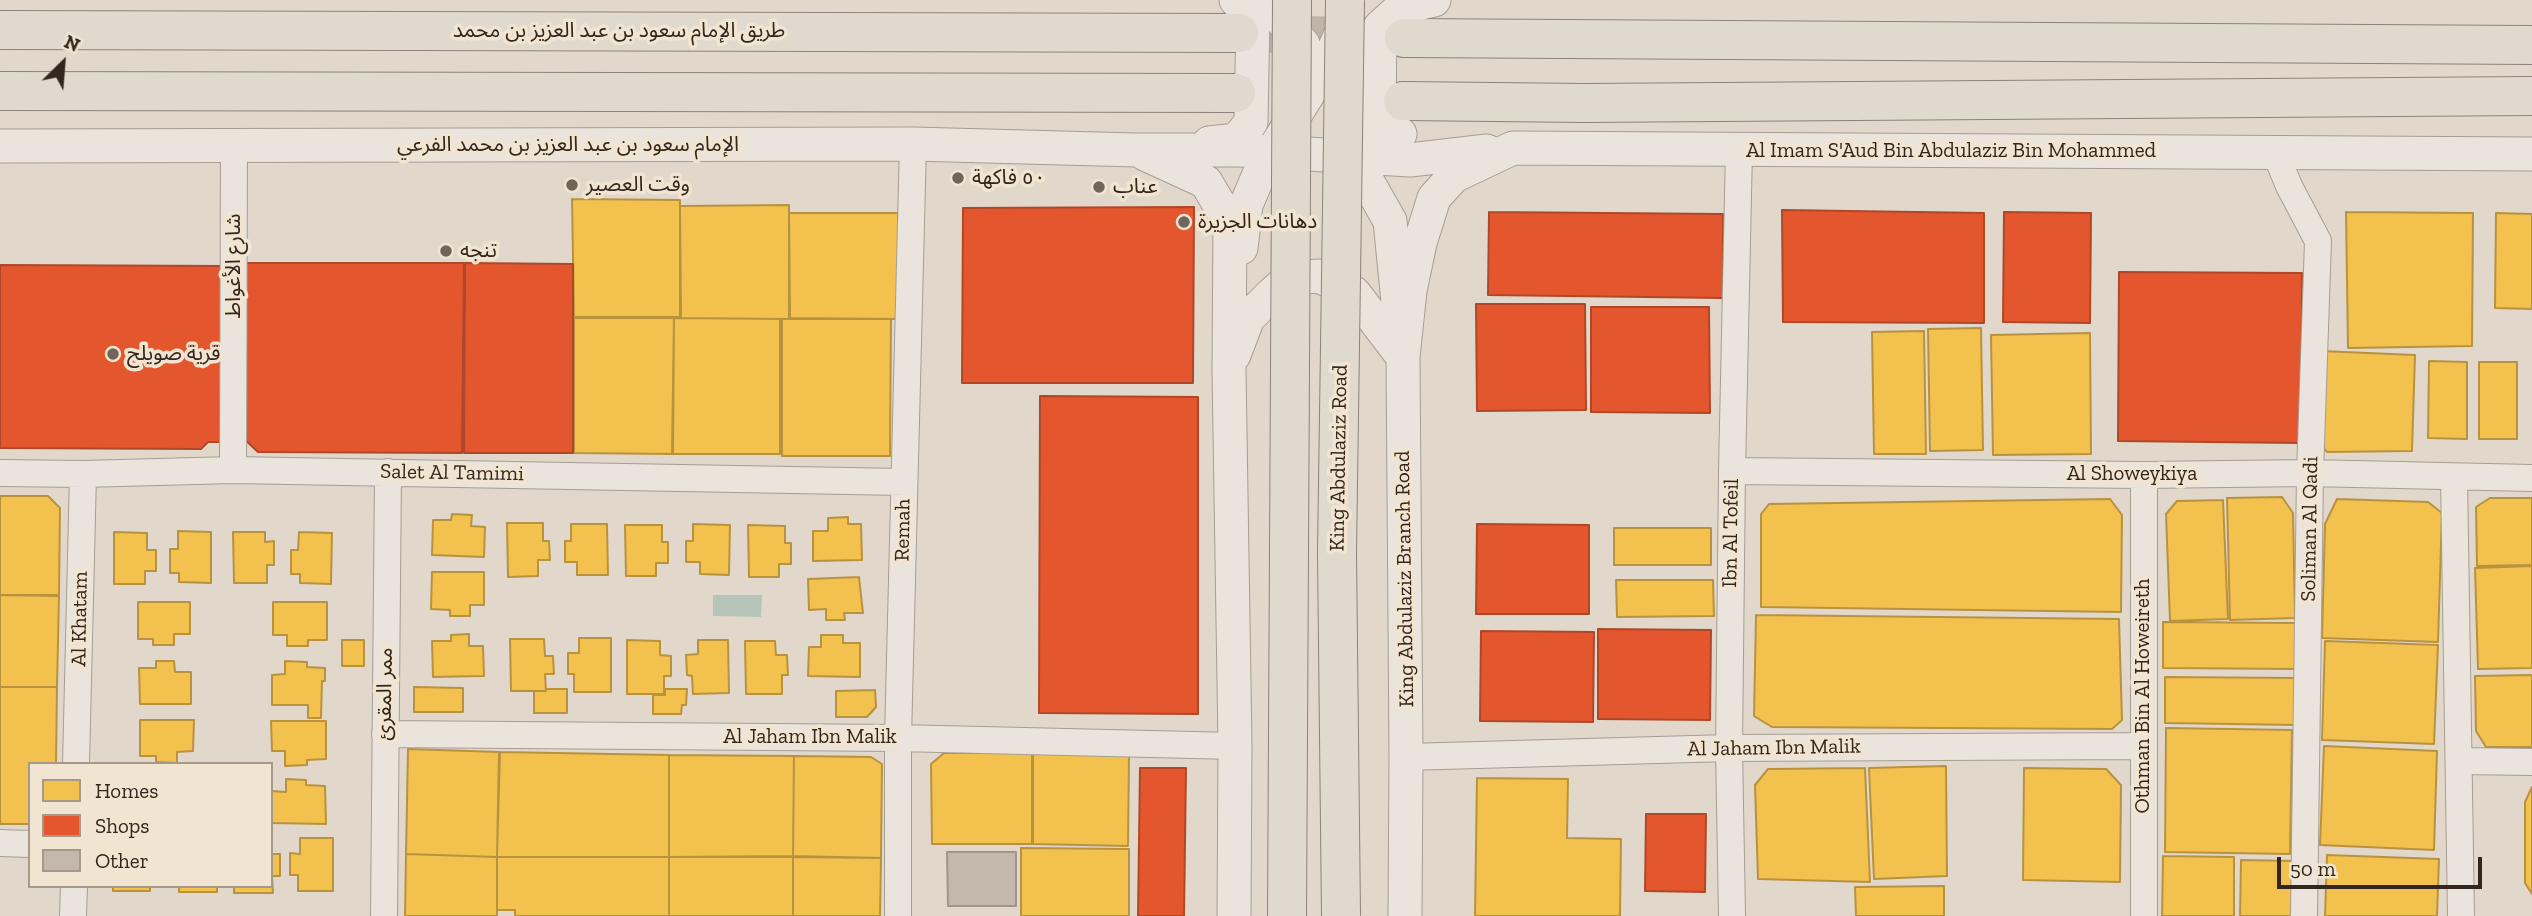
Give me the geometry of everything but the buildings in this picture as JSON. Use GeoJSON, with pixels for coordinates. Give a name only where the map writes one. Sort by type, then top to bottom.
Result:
{"type":"FeatureCollection","features":[{"type":"Feature","properties":{"kind":"main road"},"geometry":{"type":"LineString","coordinates":[[1287,916],[1290,0]]}},
{"type":"Feature","properties":{"kind":"main road","name":"King Abdulaziz Road"},"geometry":{"type":"LineString","coordinates":[[1341,916],[1337,553],[1345,0]]}},
{"type":"Feature","properties":{"kind":"main road","name":"طريق الإمام سعود بن عبد العزيز بن محمد"},"geometry":{"type":"LineString","coordinates":[[0,30],[1237,16]]}},
{"type":"Feature","properties":{"kind":"main road"},"geometry":{"type":"LineString","coordinates":[[1404,38],[2532,45]]}},
{"type":"Feature","properties":{"kind":"main road"},"geometry":{"type":"LineString","coordinates":[[0,92],[1236,93]]}},
{"type":"Feature","properties":{"kind":"main road"},"geometry":{"type":"LineString","coordinates":[[1404,101],[1584,103],[2532,96]]}},
{"type":"Feature","properties":{"kind":"street"},"geometry":{"type":"LineString","coordinates":[[1264,0],[1322,59],[1353,156],[1390,221],[1403,357]]}},
{"type":"Feature","properties":{"kind":"street"},"geometry":{"type":"LineString","coordinates":[[1290,0],[1322,59],[1376,142],[1392,153],[1410,160]]}},
{"type":"Feature","properties":{"kind":"street"},"geometry":{"type":"LineString","coordinates":[[1322,59],[1338,0]]}},
{"type":"Feature","properties":{"kind":"street"},"geometry":{"type":"LineString","coordinates":[[1229,369],[1246,205],[1261,172],[1255,139],[1322,59],[1356,0]]}},
{"type":"Feature","properties":{"kind":"street"},"geometry":{"type":"LineString","coordinates":[[1434,0],[1401,8],[1380,27],[1379,116],[1391,129],[1408,139],[1513,148]]}},
{"type":"Feature","properties":{"kind":"street"},"geometry":{"type":"LineString","coordinates":[[1136,150],[1237,140],[1251,122],[1253,18],[1237,16]]}},
{"type":"Feature","properties":{"kind":"street","name":"الإمام سعود بن عبد العزيز بن محمد الفرعي"},"geometry":{"type":"LineString","coordinates":[[0,146],[914,144],[1136,150]]}},
{"type":"Feature","properties":{"kind":"street","name":"Remah"},"geometry":{"type":"LineString","coordinates":[[898,916],[898,738],[914,144]]}},
{"type":"Feature","properties":{"kind":"street","name":"شارع الأغواط"},"geometry":{"type":"LineString","coordinates":[[233,470],[234,146]]}},
{"type":"Feature","properties":{"kind":"street"},"geometry":{"type":"LineString","coordinates":[[1136,150],[1256,151],[1410,160],[1513,148]]}},
{"type":"Feature","properties":{"kind":"street","name":"Al Imam S'Aud Bin Abdulaziz Bin Mohammed"},"geometry":{"type":"LineString","coordinates":[[1420,243],[1434,198],[1454,176],[1513,148],[2532,154]]}},
{"type":"Feature","properties":{"kind":"street"},"geometry":{"type":"LineString","coordinates":[[1136,150],[1206,182],[1230,223],[1234,916]]}},
{"type":"Feature","properties":{"kind":"street","name":"Ibn Al Tofeil"},"geometry":{"type":"LineString","coordinates":[[1732,916],[1729,748],[1739,150]]}},
{"type":"Feature","properties":{"kind":"street","name":"Soliman Al Qadi"},"geometry":{"type":"LineString","coordinates":[[2275,152],[2289,186],[2318,241],[2310,473],[2304,916]]}},
{"type":"Feature","properties":{"kind":"street","name":"King Abdulaziz Branch Road"},"geometry":{"type":"LineString","coordinates":[[1405,916],[1403,357],[1410,291],[1420,243]]}},
{"type":"Feature","properties":{"kind":"street"},"geometry":{"type":"LineString","coordinates":[[1229,369],[1248,318],[1290,278],[1308,276],[1318,276],[1354,293],[1403,357]]}},
{"type":"Feature","properties":{"kind":"street","name":"Salet Al Tamimi"},"geometry":{"type":"LineString","coordinates":[[0,473],[233,470],[904,482]]}},
{"type":"Feature","properties":{"kind":"street","name":"Al Showeykiya"},"geometry":{"type":"LineString","coordinates":[[1732,471],[2144,475],[2310,473],[2532,478]]}},
{"type":"Feature","properties":{"kind":"street","name":"ممر المقرئ"},"geometry":{"type":"LineString","coordinates":[[384,916],[388,472]]}},
{"type":"Feature","properties":{"kind":"street","name":"Al Khatam"},"geometry":{"type":"LineString","coordinates":[[76,762],[83,474]]}},
{"type":"Feature","properties":{"kind":"street","name":"Othman Bin Al Howeireth"},"geometry":{"type":"LineString","coordinates":[[2144,475],[2144,916]]}},
{"type":"Feature","properties":{"kind":"street"},"geometry":{"type":"LineString","coordinates":[[2454,477],[2461,916]]}},
{"type":"Feature","properties":{"kind":"street","name":"Al Jaham Ibn Malik"},"geometry":{"type":"LineString","coordinates":[[385,734],[898,738],[1235,746]]}},
{"type":"Feature","properties":{"kind":"street","name":"Al Jaham Ibn Malik"},"geometry":{"type":"LineString","coordinates":[[1406,757],[1729,748],[2143,746]]}},
{"type":"Feature","properties":{"kind":"street"},"geometry":{"type":"LineString","coordinates":[[2459,761],[2532,762]]}},
{"type":"Feature","properties":{"kind":"street"},"geometry":{"type":"LineString","coordinates":[[0,843],[28,844]]}},
{"type":"Feature","properties":{"kind":"street"},"geometry":{"type":"LineString","coordinates":[[73,916],[74,888]]}},
{"type":"Feature","properties":{"kind":"shaded area"},"geometry":{"type":"Polygon","coordinates":[[[713,595],[762,595],[761,617],[713,616],[713,595]]]}},
{"type":"Feature","properties":{"kind":"tunnel"},"geometry":{"type":"LineString","coordinates":[[1239,33],[1374,37]]}},
{"type":"Feature","properties":{"kind":"place","name":"٥٠ فاكهة"},"geometry":{"type":"Point","coordinates":[958,178]}},
{"type":"Feature","properties":{"kind":"place","name":"وقت العصير"},"geometry":{"type":"Point","coordinates":[572,185]}},
{"type":"Feature","properties":{"kind":"place","name":"عناب"},"geometry":{"type":"Point","coordinates":[1099,187]}},
{"type":"Feature","properties":{"kind":"place","name":"دهانات الجزيرة"},"geometry":{"type":"Point","coordinates":[1184,222]}},
{"type":"Feature","properties":{"kind":"place","name":"تنجه"},"geometry":{"type":"Point","coordinates":[446,251]}},
{"type":"Feature","properties":{"kind":"place","name":"قرية صويلح"},"geometry":{"type":"Point","coordinates":[113,354]}}]}
